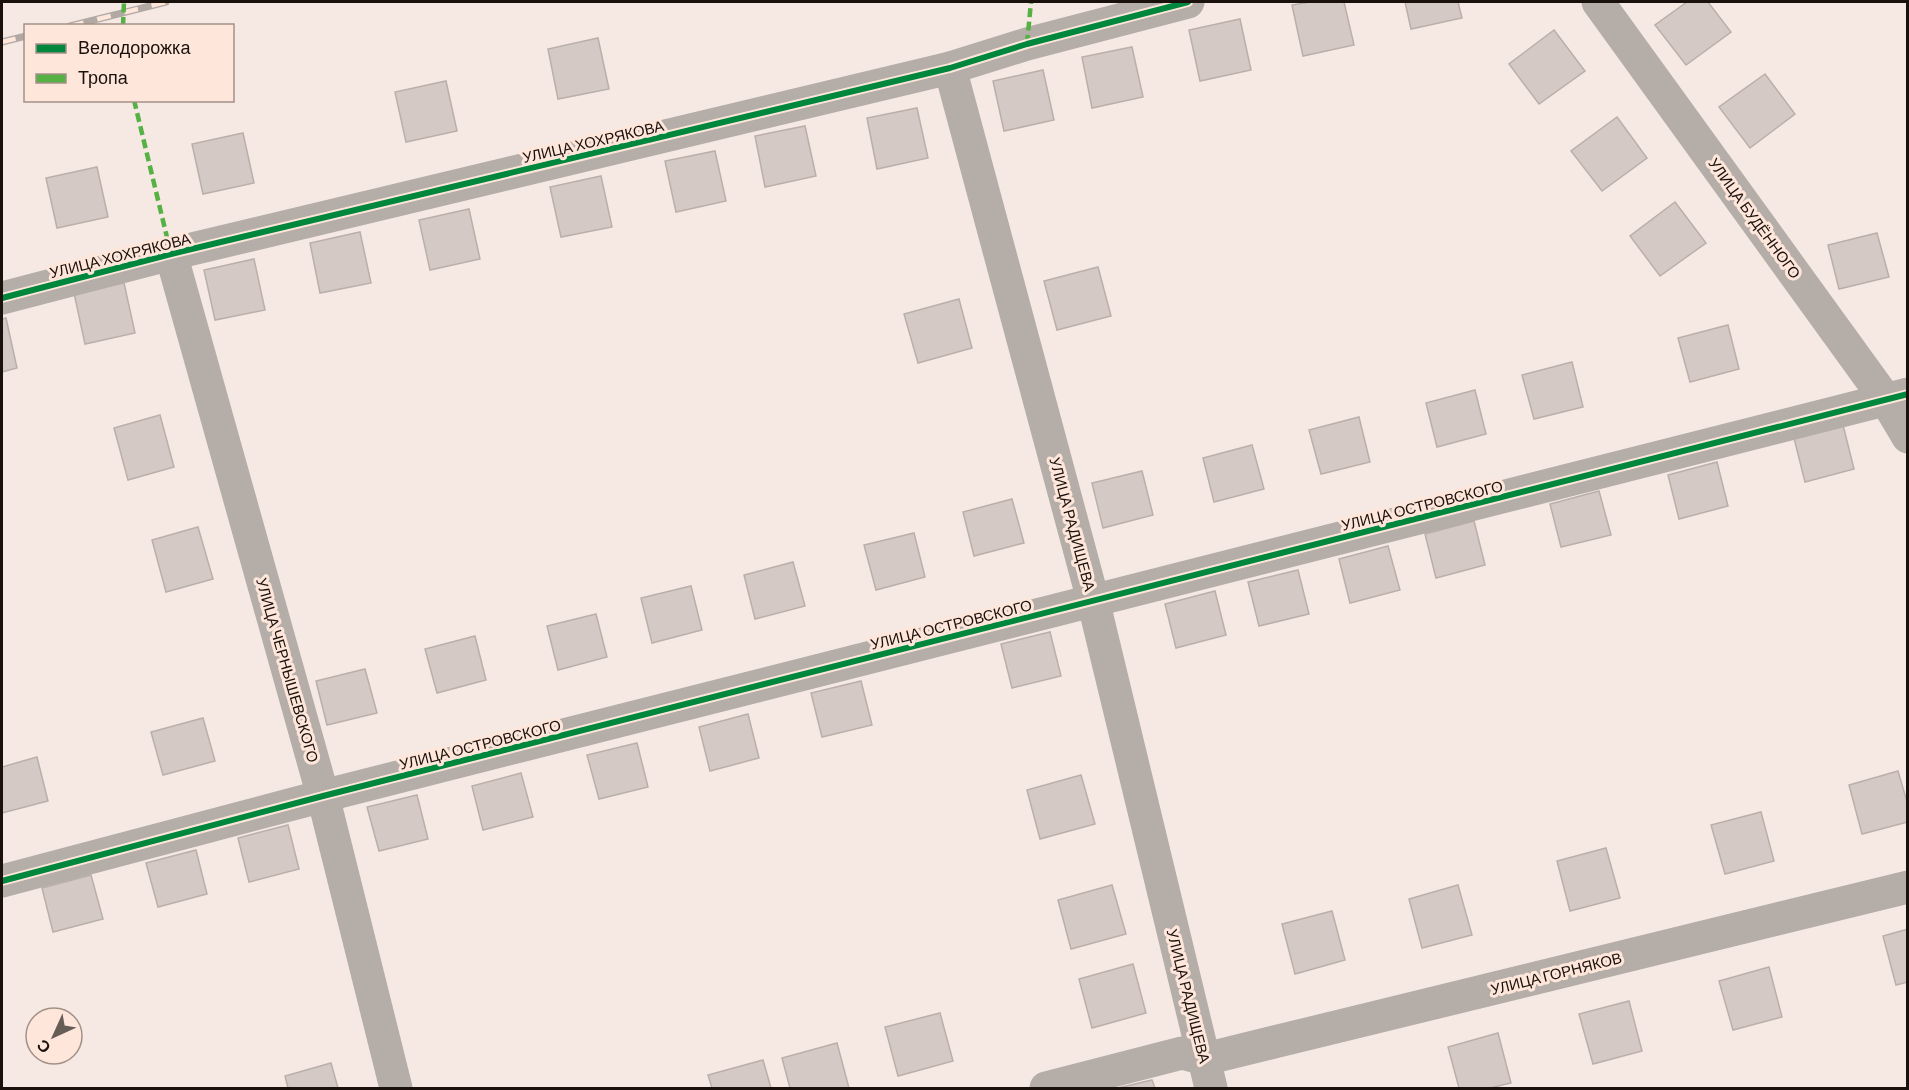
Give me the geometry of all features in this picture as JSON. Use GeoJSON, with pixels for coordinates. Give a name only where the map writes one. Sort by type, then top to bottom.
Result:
{"type":"FeatureCollection","features":[{"type":"Feature","properties":{"kind":"street","name":"УЛИЦА ХОХРЯКОВА"},"geometry":{"type":"LineString","coordinates":[[2,298],[171,254],[950,68],[1027,44],[1188,2]]}},
{"type":"Feature","properties":{"kind":"street","name":"УЛИЦА БУДЁННОГО"},"geometry":{"type":"LineString","coordinates":[[1598,2],[1897,397],[1908,437]]}},
{"type":"Feature","properties":{"kind":"street","name":"УЛИЦА РАДИЩЕВА"},"geometry":{"type":"LineString","coordinates":[[950,68],[1093,600],[1208,1074]]}},
{"type":"Feature","properties":{"kind":"street","name":"УЛИЦА ЧЕРНЫШЕВСКОГО"},"geometry":{"type":"LineString","coordinates":[[171,254],[323,796],[396,1089]]}},
{"type":"Feature","properties":{"kind":"street","name":"УЛИЦА ОСТРОВСКОГО"},"geometry":{"type":"LineString","coordinates":[[2,881],[323,796],[1897,397]]}},
{"type":"Feature","properties":{"kind":"street","name":"УЛИЦА ГОРНЯКОВ"},"geometry":{"type":"LineString","coordinates":[[1208,1074],[1908,887]]}},
{"type":"Feature","properties":{"kind":"street"},"geometry":{"type":"LineString","coordinates":[[1046,1089],[1182,1053],[1208,1074]]}},
{"type":"Feature","properties":{"kind":"building"},"geometry":{"type":"Polygon","coordinates":[[[1310,2],[1344,2],[1354,45],[1303,56],[1292,5],[1310,2]]]}},
{"type":"Feature","properties":{"kind":"building"},"geometry":{"type":"Polygon","coordinates":[[[1405,2],[1458,2],[1462,18],[1411,29],[1405,2]]]}},
{"type":"Feature","properties":{"kind":"building"},"geometry":{"type":"Polygon","coordinates":[[[1687,2],[1708,2],[1731,32],[1686,65],[1655,25],[1687,2]]]}},
{"type":"Feature","properties":{"kind":"building"},"geometry":{"type":"Polygon","coordinates":[[[1240,19],[1251,70],[1200,81],[1189,30],[1240,19]]]}},
{"type":"Feature","properties":{"kind":"building"},"geometry":{"type":"Polygon","coordinates":[[[1554,30],[1585,71],[1539,104],[1509,64],[1554,30]]]}},
{"type":"Feature","properties":{"kind":"building"},"geometry":{"type":"Polygon","coordinates":[[[598,38],[609,89],[558,99],[548,49],[598,38]]]}},
{"type":"Feature","properties":{"kind":"building"},"geometry":{"type":"Polygon","coordinates":[[[1132,47],[1143,97],[1092,108],[1082,57],[1132,47]]]}},
{"type":"Feature","properties":{"kind":"building"},"geometry":{"type":"Polygon","coordinates":[[[1043,70],[1054,120],[1004,131],[993,81],[1043,70]]]}},
{"type":"Feature","properties":{"kind":"building"},"geometry":{"type":"Polygon","coordinates":[[[1765,74],[1795,114],[1750,148],[1719,107],[1765,74]]]}},
{"type":"Feature","properties":{"kind":"building"},"geometry":{"type":"Polygon","coordinates":[[[446,81],[457,131],[406,142],[395,92],[446,81]]]}},
{"type":"Feature","properties":{"kind":"building"},"geometry":{"type":"Polygon","coordinates":[[[917,108],[928,158],[877,169],[867,118],[917,108]]]}},
{"type":"Feature","properties":{"kind":"building"},"geometry":{"type":"Polygon","coordinates":[[[1617,117],[1647,158],[1602,191],[1571,151],[1617,117]]]}},
{"type":"Feature","properties":{"kind":"building"},"geometry":{"type":"Polygon","coordinates":[[[805,126],[816,176],[765,187],[755,136],[805,126]]]}},
{"type":"Feature","properties":{"kind":"building"},"geometry":{"type":"Polygon","coordinates":[[[243,133],[254,183],[203,194],[192,144],[243,133]]]}},
{"type":"Feature","properties":{"kind":"building"},"geometry":{"type":"Polygon","coordinates":[[[715,151],[726,201],[676,212],[665,161],[715,151]]]}},
{"type":"Feature","properties":{"kind":"building"},"geometry":{"type":"Polygon","coordinates":[[[97,167],[108,217],[57,228],[46,178],[97,167]]]}},
{"type":"Feature","properties":{"kind":"building"},"geometry":{"type":"Polygon","coordinates":[[[601,176],[612,227],[561,237],[550,187],[601,176]]]}},
{"type":"Feature","properties":{"kind":"building"},"geometry":{"type":"Polygon","coordinates":[[[1675,202],[1706,243],[1660,276],[1630,236],[1675,202]]]}},
{"type":"Feature","properties":{"kind":"building"},"geometry":{"type":"Polygon","coordinates":[[[469,209],[480,259],[430,270],[419,220],[469,209]]]}},
{"type":"Feature","properties":{"kind":"building"},"geometry":{"type":"Polygon","coordinates":[[[360,232],[371,283],[320,293],[310,243],[360,232]]]}},
{"type":"Feature","properties":{"kind":"building"},"geometry":{"type":"Polygon","coordinates":[[[1877,233],[1889,277],[1839,289],[1828,245],[1877,233]]]}},
{"type":"Feature","properties":{"kind":"building"},"geometry":{"type":"Polygon","coordinates":[[[254,259],[265,310],[215,320],[204,270],[254,259]]]}},
{"type":"Feature","properties":{"kind":"building"},"geometry":{"type":"Polygon","coordinates":[[[1098,267],[1111,316],[1057,330],[1044,281],[1098,267]]]}},
{"type":"Feature","properties":{"kind":"building"},"geometry":{"type":"Polygon","coordinates":[[[124,283],[135,333],[85,344],[74,293],[124,283]]]}},
{"type":"Feature","properties":{"kind":"building"},"geometry":{"type":"Polygon","coordinates":[[[959,299],[972,348],[918,363],[904,314],[959,299]]]}},
{"type":"Feature","properties":{"kind":"building"},"geometry":{"type":"Polygon","coordinates":[[[6,318],[17,368],[2,372],[2,319],[6,318]]]}},
{"type":"Feature","properties":{"kind":"building"},"geometry":{"type":"Polygon","coordinates":[[[1728,325],[1739,369],[1690,382],[1678,338],[1728,325]]]}},
{"type":"Feature","properties":{"kind":"building"},"geometry":{"type":"Polygon","coordinates":[[[1572,362],[1583,407],[1534,419],[1522,375],[1572,362]]]}},
{"type":"Feature","properties":{"kind":"building"},"geometry":{"type":"Polygon","coordinates":[[[1475,390],[1486,434],[1437,447],[1426,403],[1475,390]]]}},
{"type":"Feature","properties":{"kind":"building"},"geometry":{"type":"Polygon","coordinates":[[[160,415],[174,467],[128,480],[114,428],[160,415]]]}},
{"type":"Feature","properties":{"kind":"building"},"geometry":{"type":"Polygon","coordinates":[[[1359,417],[1370,462],[1321,474],[1309,430],[1359,417]]]}},
{"type":"Feature","properties":{"kind":"building"},"geometry":{"type":"Polygon","coordinates":[[[1843,425],[1854,469],[1805,482],[1794,438],[1843,425]]]}},
{"type":"Feature","properties":{"kind":"building"},"geometry":{"type":"Polygon","coordinates":[[[1252,445],[1264,489],[1214,502],[1203,458],[1252,445]]]}},
{"type":"Feature","properties":{"kind":"building"},"geometry":{"type":"Polygon","coordinates":[[[1717,462],[1728,506],[1679,519],[1668,475],[1717,462]]]}},
{"type":"Feature","properties":{"kind":"building"},"geometry":{"type":"Polygon","coordinates":[[[1142,471],[1153,515],[1103,528],[1092,483],[1142,471]]]}},
{"type":"Feature","properties":{"kind":"building"},"geometry":{"type":"Polygon","coordinates":[[[1599,491],[1611,535],[1561,547],[1550,504],[1599,491]]]}},
{"type":"Feature","properties":{"kind":"building"},"geometry":{"type":"Polygon","coordinates":[[[1012,499],[1024,543],[974,556],[963,512],[1012,499]]]}},
{"type":"Feature","properties":{"kind":"building"},"geometry":{"type":"Polygon","coordinates":[[[1474,521],[1485,565],[1436,578],[1425,534],[1474,521]]]}},
{"type":"Feature","properties":{"kind":"building"},"geometry":{"type":"Polygon","coordinates":[[[198,527],[213,579],[166,592],[152,540],[198,527]]]}},
{"type":"Feature","properties":{"kind":"building"},"geometry":{"type":"Polygon","coordinates":[[[914,533],[925,577],[876,590],[864,545],[914,533]]]}},
{"type":"Feature","properties":{"kind":"building"},"geometry":{"type":"Polygon","coordinates":[[[1388,546],[1400,590],[1350,603],[1339,559],[1388,546]]]}},
{"type":"Feature","properties":{"kind":"building"},"geometry":{"type":"Polygon","coordinates":[[[793,562],[805,606],[755,619],[744,575],[793,562]]]}},
{"type":"Feature","properties":{"kind":"building"},"geometry":{"type":"Polygon","coordinates":[[[1298,570],[1309,614],[1259,626],[1248,582],[1298,570]]]}},
{"type":"Feature","properties":{"kind":"building"},"geometry":{"type":"Polygon","coordinates":[[[691,586],[702,630],[652,643],[641,598],[691,586]]]}},
{"type":"Feature","properties":{"kind":"building"},"geometry":{"type":"Polygon","coordinates":[[[1215,591],[1226,635],[1176,648],[1165,604],[1215,591]]]}},
{"type":"Feature","properties":{"kind":"building"},"geometry":{"type":"Polygon","coordinates":[[[596,614],[607,657],[558,670],[547,626],[596,614]]]}},
{"type":"Feature","properties":{"kind":"building"},"geometry":{"type":"Polygon","coordinates":[[[1050,632],[1061,676],[1012,688],[1001,644],[1050,632]]]}},
{"type":"Feature","properties":{"kind":"building"},"geometry":{"type":"Polygon","coordinates":[[[475,636],[486,680],[437,693],[425,649],[475,636]]]}},
{"type":"Feature","properties":{"kind":"building"},"geometry":{"type":"Polygon","coordinates":[[[365,669],[377,713],[327,725],[316,681],[365,669]]]}},
{"type":"Feature","properties":{"kind":"building"},"geometry":{"type":"Polygon","coordinates":[[[861,681],[872,725],[822,737],[811,693],[861,681]]]}},
{"type":"Feature","properties":{"kind":"building"},"geometry":{"type":"Polygon","coordinates":[[[748,714],[759,758],[710,771],[699,727],[748,714]]]}},
{"type":"Feature","properties":{"kind":"building"},"geometry":{"type":"Polygon","coordinates":[[[203,718],[215,761],[163,775],[151,732],[203,718]]]}},
{"type":"Feature","properties":{"kind":"building"},"geometry":{"type":"Polygon","coordinates":[[[637,743],[648,787],[599,799],[587,755],[637,743]]]}},
{"type":"Feature","properties":{"kind":"building"},"geometry":{"type":"Polygon","coordinates":[[[37,757],[48,801],[2,813],[2,767],[37,757]]]}},
{"type":"Feature","properties":{"kind":"building"},"geometry":{"type":"Polygon","coordinates":[[[1898,771],[1908,805],[1908,822],[1862,834],[1849,785],[1898,771]]]}},
{"type":"Feature","properties":{"kind":"building"},"geometry":{"type":"Polygon","coordinates":[[[521,773],[533,817],[483,830],[472,786],[521,773]]]}},
{"type":"Feature","properties":{"kind":"building"},"geometry":{"type":"Polygon","coordinates":[[[1081,775],[1095,824],[1040,839],[1027,790],[1081,775]]]}},
{"type":"Feature","properties":{"kind":"building"},"geometry":{"type":"Polygon","coordinates":[[[417,795],[428,839],[379,851],[367,807],[417,795]]]}},
{"type":"Feature","properties":{"kind":"building"},"geometry":{"type":"Polygon","coordinates":[[[1761,812],[1774,861],[1725,874],[1711,825],[1761,812]]]}},
{"type":"Feature","properties":{"kind":"building"},"geometry":{"type":"Polygon","coordinates":[[[288,825],[299,869],[249,882],[238,838],[288,825]]]}},
{"type":"Feature","properties":{"kind":"building"},"geometry":{"type":"Polygon","coordinates":[[[1606,848],[1620,898],[1570,911],[1557,861],[1606,848]]]}},
{"type":"Feature","properties":{"kind":"building"},"geometry":{"type":"Polygon","coordinates":[[[196,850],[207,894],[158,907],[146,863],[196,850]]]}},
{"type":"Feature","properties":{"kind":"building"},"geometry":{"type":"Polygon","coordinates":[[[91,875],[103,919],[53,932],[42,888],[91,875]]]}},
{"type":"Feature","properties":{"kind":"building"},"geometry":{"type":"Polygon","coordinates":[[[1112,885],[1126,934],[1071,949],[1058,900],[1112,885]]]}},
{"type":"Feature","properties":{"kind":"building"},"geometry":{"type":"Polygon","coordinates":[[[1458,885],[1472,935],[1422,948],[1409,899],[1458,885]]]}},
{"type":"Feature","properties":{"kind":"building"},"geometry":{"type":"Polygon","coordinates":[[[1332,911],[1345,960],[1295,974],[1282,924],[1332,911]]]}},
{"type":"Feature","properties":{"kind":"building"},"geometry":{"type":"Polygon","coordinates":[[[1908,929],[1908,982],[1896,985],[1883,936],[1908,929]]]}},
{"type":"Feature","properties":{"kind":"building"},"geometry":{"type":"Polygon","coordinates":[[[1133,964],[1146,1013],[1092,1028],[1079,979],[1133,964]]]}},
{"type":"Feature","properties":{"kind":"building"},"geometry":{"type":"Polygon","coordinates":[[[1769,967],[1782,1017],[1733,1030],[1719,981],[1769,967]]]}},
{"type":"Feature","properties":{"kind":"building"},"geometry":{"type":"Polygon","coordinates":[[[1629,1001],[1642,1051],[1593,1064],[1579,1014],[1629,1001]]]}},
{"type":"Feature","properties":{"kind":"building"},"geometry":{"type":"Polygon","coordinates":[[[940,1013],[953,1061],[898,1076],[885,1027],[940,1013]]]}},
{"type":"Feature","properties":{"kind":"building"},"geometry":{"type":"Polygon","coordinates":[[[1498,1033],[1511,1083],[1490,1088],[1459,1088],[1448,1047],[1498,1033]]]}},
{"type":"Feature","properties":{"kind":"building"},"geometry":{"type":"Polygon","coordinates":[[[837,1043],[849,1088],[790,1088],[782,1058],[837,1043]]]}},
{"type":"Feature","properties":{"kind":"building"},"geometry":{"type":"Polygon","coordinates":[[[763,1060],[771,1088],[712,1088],[708,1075],[763,1060]]]}},
{"type":"Feature","properties":{"kind":"building"},"geometry":{"type":"Polygon","coordinates":[[[331,1063],[338,1088],[288,1088],[285,1076],[331,1063]]]}},
{"type":"Feature","properties":{"kind":"building"},"geometry":{"type":"Polygon","coordinates":[[[1152,1080],[1155,1088],[1118,1088],[1152,1080]]]}},
{"type":"Feature","properties":{"kind":"railway"},"geometry":{"type":"LineString","coordinates":[[78,24],[166,2]]}},
{"type":"Feature","properties":{"kind":"railway"},"geometry":{"type":"LineString","coordinates":[[2,42],[24,36]]}},
{"type":"Feature","properties":{"kind":"marked path"},"geometry":{"type":"LineString","coordinates":[[123,24],[124,2]]}},
{"type":"Feature","properties":{"kind":"marked path"},"geometry":{"type":"LineString","coordinates":[[1027,44],[1031,2]]}},
{"type":"Feature","properties":{"kind":"marked path"},"geometry":{"type":"LineString","coordinates":[[134,102],[171,254]]}},
{"type":"Feature","properties":{"kind":"cycle path"},"geometry":{"type":"LineString","coordinates":[[2,298],[171,254],[950,68],[1027,44],[1188,2]]}},
{"type":"Feature","properties":{"kind":"cycle path"},"geometry":{"type":"LineString","coordinates":[[2,881],[323,796],[1908,394]]}}]}
